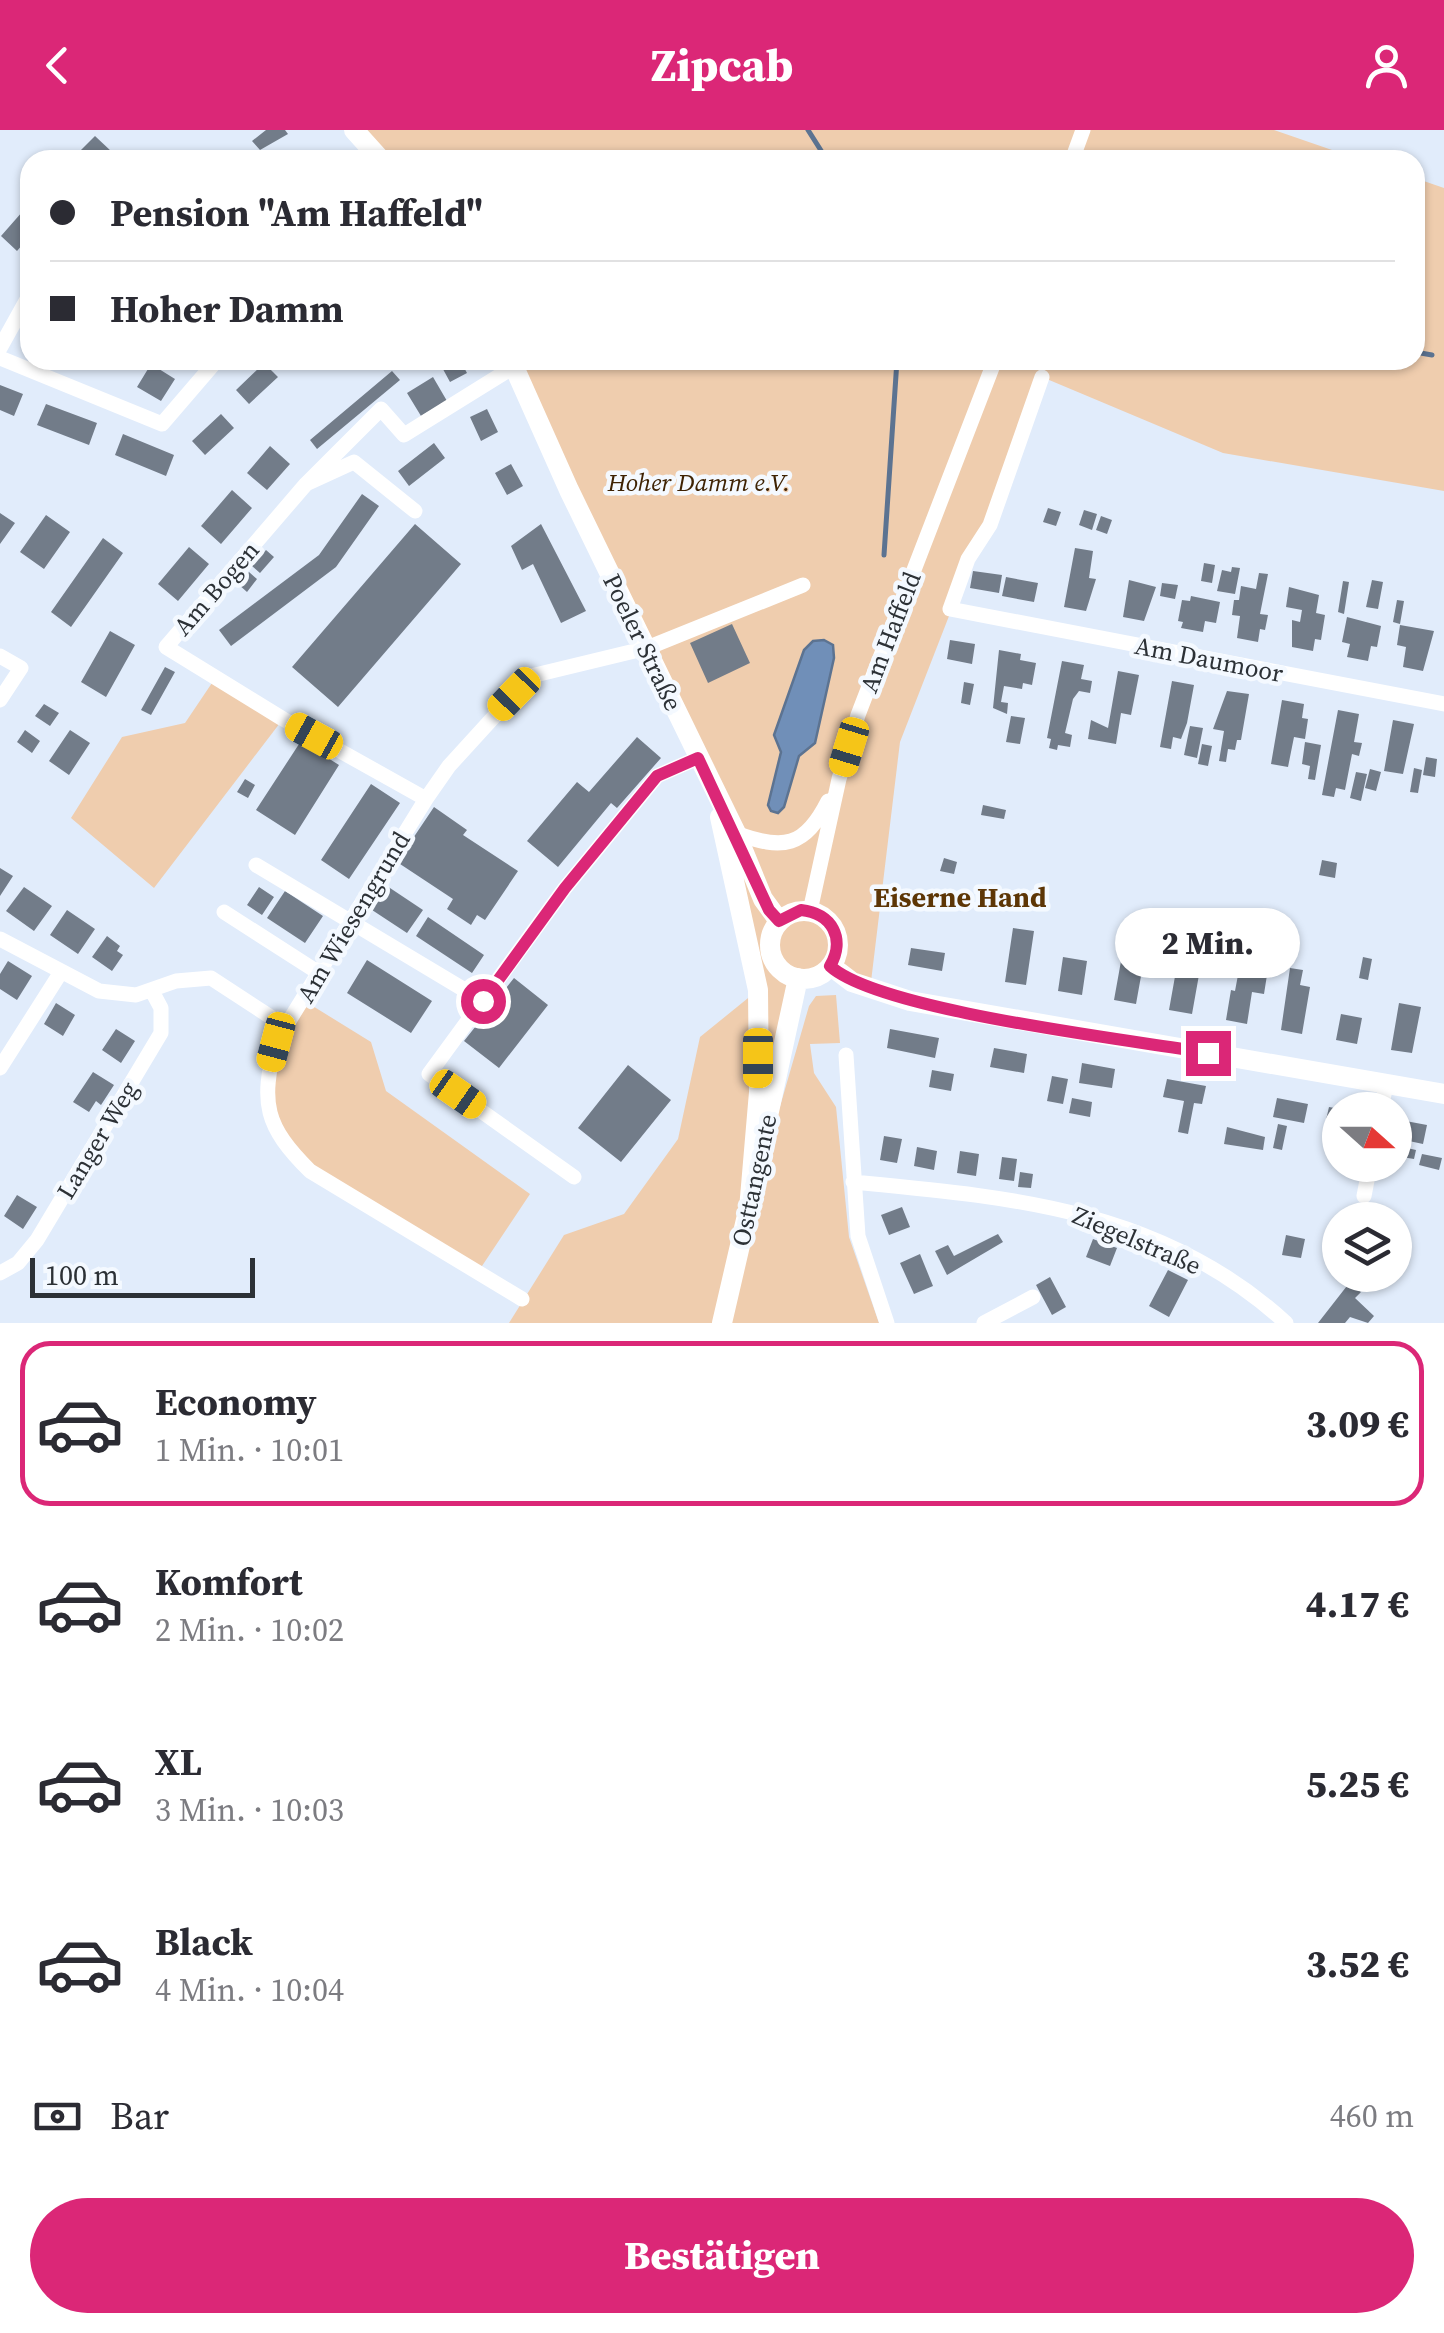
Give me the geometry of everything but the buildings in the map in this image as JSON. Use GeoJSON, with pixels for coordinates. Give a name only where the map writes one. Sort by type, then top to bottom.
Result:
{"type":"FeatureCollection","features":[{"type":"Feature","properties":{"kind":"main road"},"geometry":{"type":"LineString","coordinates":[[354,130],[372,150]]}},
{"type":"Feature","properties":{"kind":"main road","name":"Poeler Straße"},"geometry":{"type":"LineString","coordinates":[[516,370],[568,490],[736,833],[763,899],[779,921]]}},
{"type":"Feature","properties":{"kind":"main road"},"geometry":{"type":"LineString","coordinates":[[716,796],[758,990],[758,1092],[748,1209]]}},
{"type":"Feature","properties":{"kind":"main road"},"geometry":{"type":"LineString","coordinates":[[810,911],[823,916],[836,934],[836,956],[830,966],[812,978],[798,978],[774,961],[770,939],[779,921],[790,913],[810,911]]}},
{"type":"Feature","properties":{"kind":"main road"},"geometry":{"type":"LineString","coordinates":[[830,966],[852,982],[910,1000],[1444,1094]]}},
{"type":"Feature","properties":{"kind":"main road","name":"Osttangente"},"geometry":{"type":"LineString","coordinates":[[722,1323],[798,978]]}},
{"type":"Feature","properties":{"kind":"street"},"geometry":{"type":"LineString","coordinates":[[0,348],[20,312]]}},
{"type":"Feature","properties":{"kind":"street"},"geometry":{"type":"LineString","coordinates":[[29,370],[162,424],[208,370]]}},
{"type":"Feature","properties":{"kind":"street"},"geometry":{"type":"LineString","coordinates":[[306,484],[380,410],[404,436],[503,370]]}},
{"type":"Feature","properties":{"kind":"street","name":"Am Haffeld"},"geometry":{"type":"LineString","coordinates":[[810,911],[839,779],[858,715],[991,370]]}},
{"type":"Feature","properties":{"kind":"street","name":"Am Daumoor"},"geometry":{"type":"LineString","coordinates":[[1042,377],[990,524],[968,559],[950,610],[1444,704]]}},
{"type":"Feature","properties":{"kind":"street"},"geometry":{"type":"LineString","coordinates":[[306,484],[354,462],[415,512]]}},
{"type":"Feature","properties":{"kind":"street","name":"Am Bogen"},"geometry":{"type":"LineString","coordinates":[[306,484],[166,646],[283,719],[426,799]]}},
{"type":"Feature","properties":{"kind":"street"},"geometry":{"type":"LineString","coordinates":[[647,648],[803,585]]}},
{"type":"Feature","properties":{"kind":"street","name":"Am Wiesengrund"},"geometry":{"type":"LineString","coordinates":[[522,1298],[310,1172],[282,1144],[267,1112],[276,1042],[449,766],[532,676],[647,648]]}},
{"type":"Feature","properties":{"kind":"street"},"geometry":{"type":"LineString","coordinates":[[0,656],[21,668],[0,700]]}},
{"type":"Feature","properties":{"kind":"street"},"geometry":{"type":"LineString","coordinates":[[574,1176],[429,1074],[565,888],[657,776],[698,758]]}},
{"type":"Feature","properties":{"kind":"street"},"geometry":{"type":"LineString","coordinates":[[736,833],[776,845],[793,842],[816,826],[839,779]]}},
{"type":"Feature","properties":{"kind":"street"},"geometry":{"type":"LineString","coordinates":[[256,865],[483,1001]]}},
{"type":"Feature","properties":{"kind":"street"},"geometry":{"type":"LineString","coordinates":[[224,912],[319,973]]}},
{"type":"Feature","properties":{"kind":"street"},"geometry":{"type":"LineString","coordinates":[[0,939],[99,991],[153,992],[176,981],[211,978],[286,1028]]}},
{"type":"Feature","properties":{"kind":"street"},"geometry":{"type":"LineString","coordinates":[[0,1068],[61,972]]}},
{"type":"Feature","properties":{"kind":"street","name":"Langer Weg"},"geometry":{"type":"LineString","coordinates":[[0,1273],[18,1263],[36,1240],[161,1032],[160,1008],[153,992]]}},
{"type":"Feature","properties":{"kind":"street"},"geometry":{"type":"LineString","coordinates":[[846,1055],[858,1236],[888,1323]]}},
{"type":"Feature","properties":{"kind":"street"},"geometry":{"type":"LineString","coordinates":[[1384,1092],[1386,1084]]}},
{"type":"Feature","properties":{"kind":"street","name":"Ziegelstraße"},"geometry":{"type":"LineString","coordinates":[[853,1182],[1015,1198],[1094,1216],[1185,1254],[1286,1323]]}},
{"type":"Feature","properties":{"kind":"street"},"geometry":{"type":"LineString","coordinates":[[1364,1196],[1367,1182]]}},
{"type":"Feature","properties":{"kind":"street"},"geometry":{"type":"LineString","coordinates":[[984,1323],[1033,1297]]}},
{"type":"Feature","properties":{"kind":"green space"},"geometry":{"type":"Polygon","coordinates":[[[354,130],[1274,130],[1332,150],[372,150],[354,130]]]}},
{"type":"Feature","properties":{"kind":"green space","name":"Hoher Damm e.V."},"geometry":{"type":"Polygon","coordinates":[[[1425,181],[1444,188],[1444,491],[1223,453],[1042,377],[900,742],[870,990],[830,974],[819,981],[798,982],[779,1110],[809,1006],[816,996],[836,995],[840,1043],[810,1044],[814,1073],[836,1107],[849,1237],[879,1323],[509,1323],[564,1235],[624,1214],[678,1139],[700,1037],[758,990],[716,796],[516,370],[1425,370],[1425,181]]]}},
{"type":"Feature","properties":{"kind":"green space"},"geometry":{"type":"Polygon","coordinates":[[[216,677],[283,719],[154,888],[71,818],[122,737],[185,723],[216,677]]]}},
{"type":"Feature","properties":{"kind":"green space"},"geometry":{"type":"Polygon","coordinates":[[[303,1000],[371,1042],[386,1091],[530,1194],[478,1272],[310,1171],[283,1144],[267,1076],[303,1000]]]}},
{"type":"Feature","properties":{"kind":"water"},"geometry":{"type":"Polygon","coordinates":[[[824,640],[833,645],[834,658],[815,743],[799,756],[784,807],[778,813],[771,811],[768,805],[781,752],[774,735],[804,650],[813,641],[824,640]]]}},
{"type":"Feature","properties":{"kind":"waterway"},"geometry":{"type":"LineString","coordinates":[[808,130],[821,150]]}},
{"type":"Feature","properties":{"kind":"waterway"},"geometry":{"type":"LineString","coordinates":[[1425,354],[1432,355]]}},
{"type":"Feature","properties":{"kind":"waterway"},"geometry":{"type":"LineString","coordinates":[[884,555],[896,370]]}},
{"type":"Feature","properties":{"kind":"district","name":"Eiserne Hand"},"geometry":{"type":"Point","coordinates":[960,897]}},
{"type":"Feature","properties":{"kind":"route"},"geometry":{"type":"LineString","coordinates":[[483,1001],[565,888],[657,776],[698,758],[769,910],[779,921],[801,910],[823,916],[831,924],[838,945],[830,966],[852,982],[910,1000],[1208,1053]]}}]}
